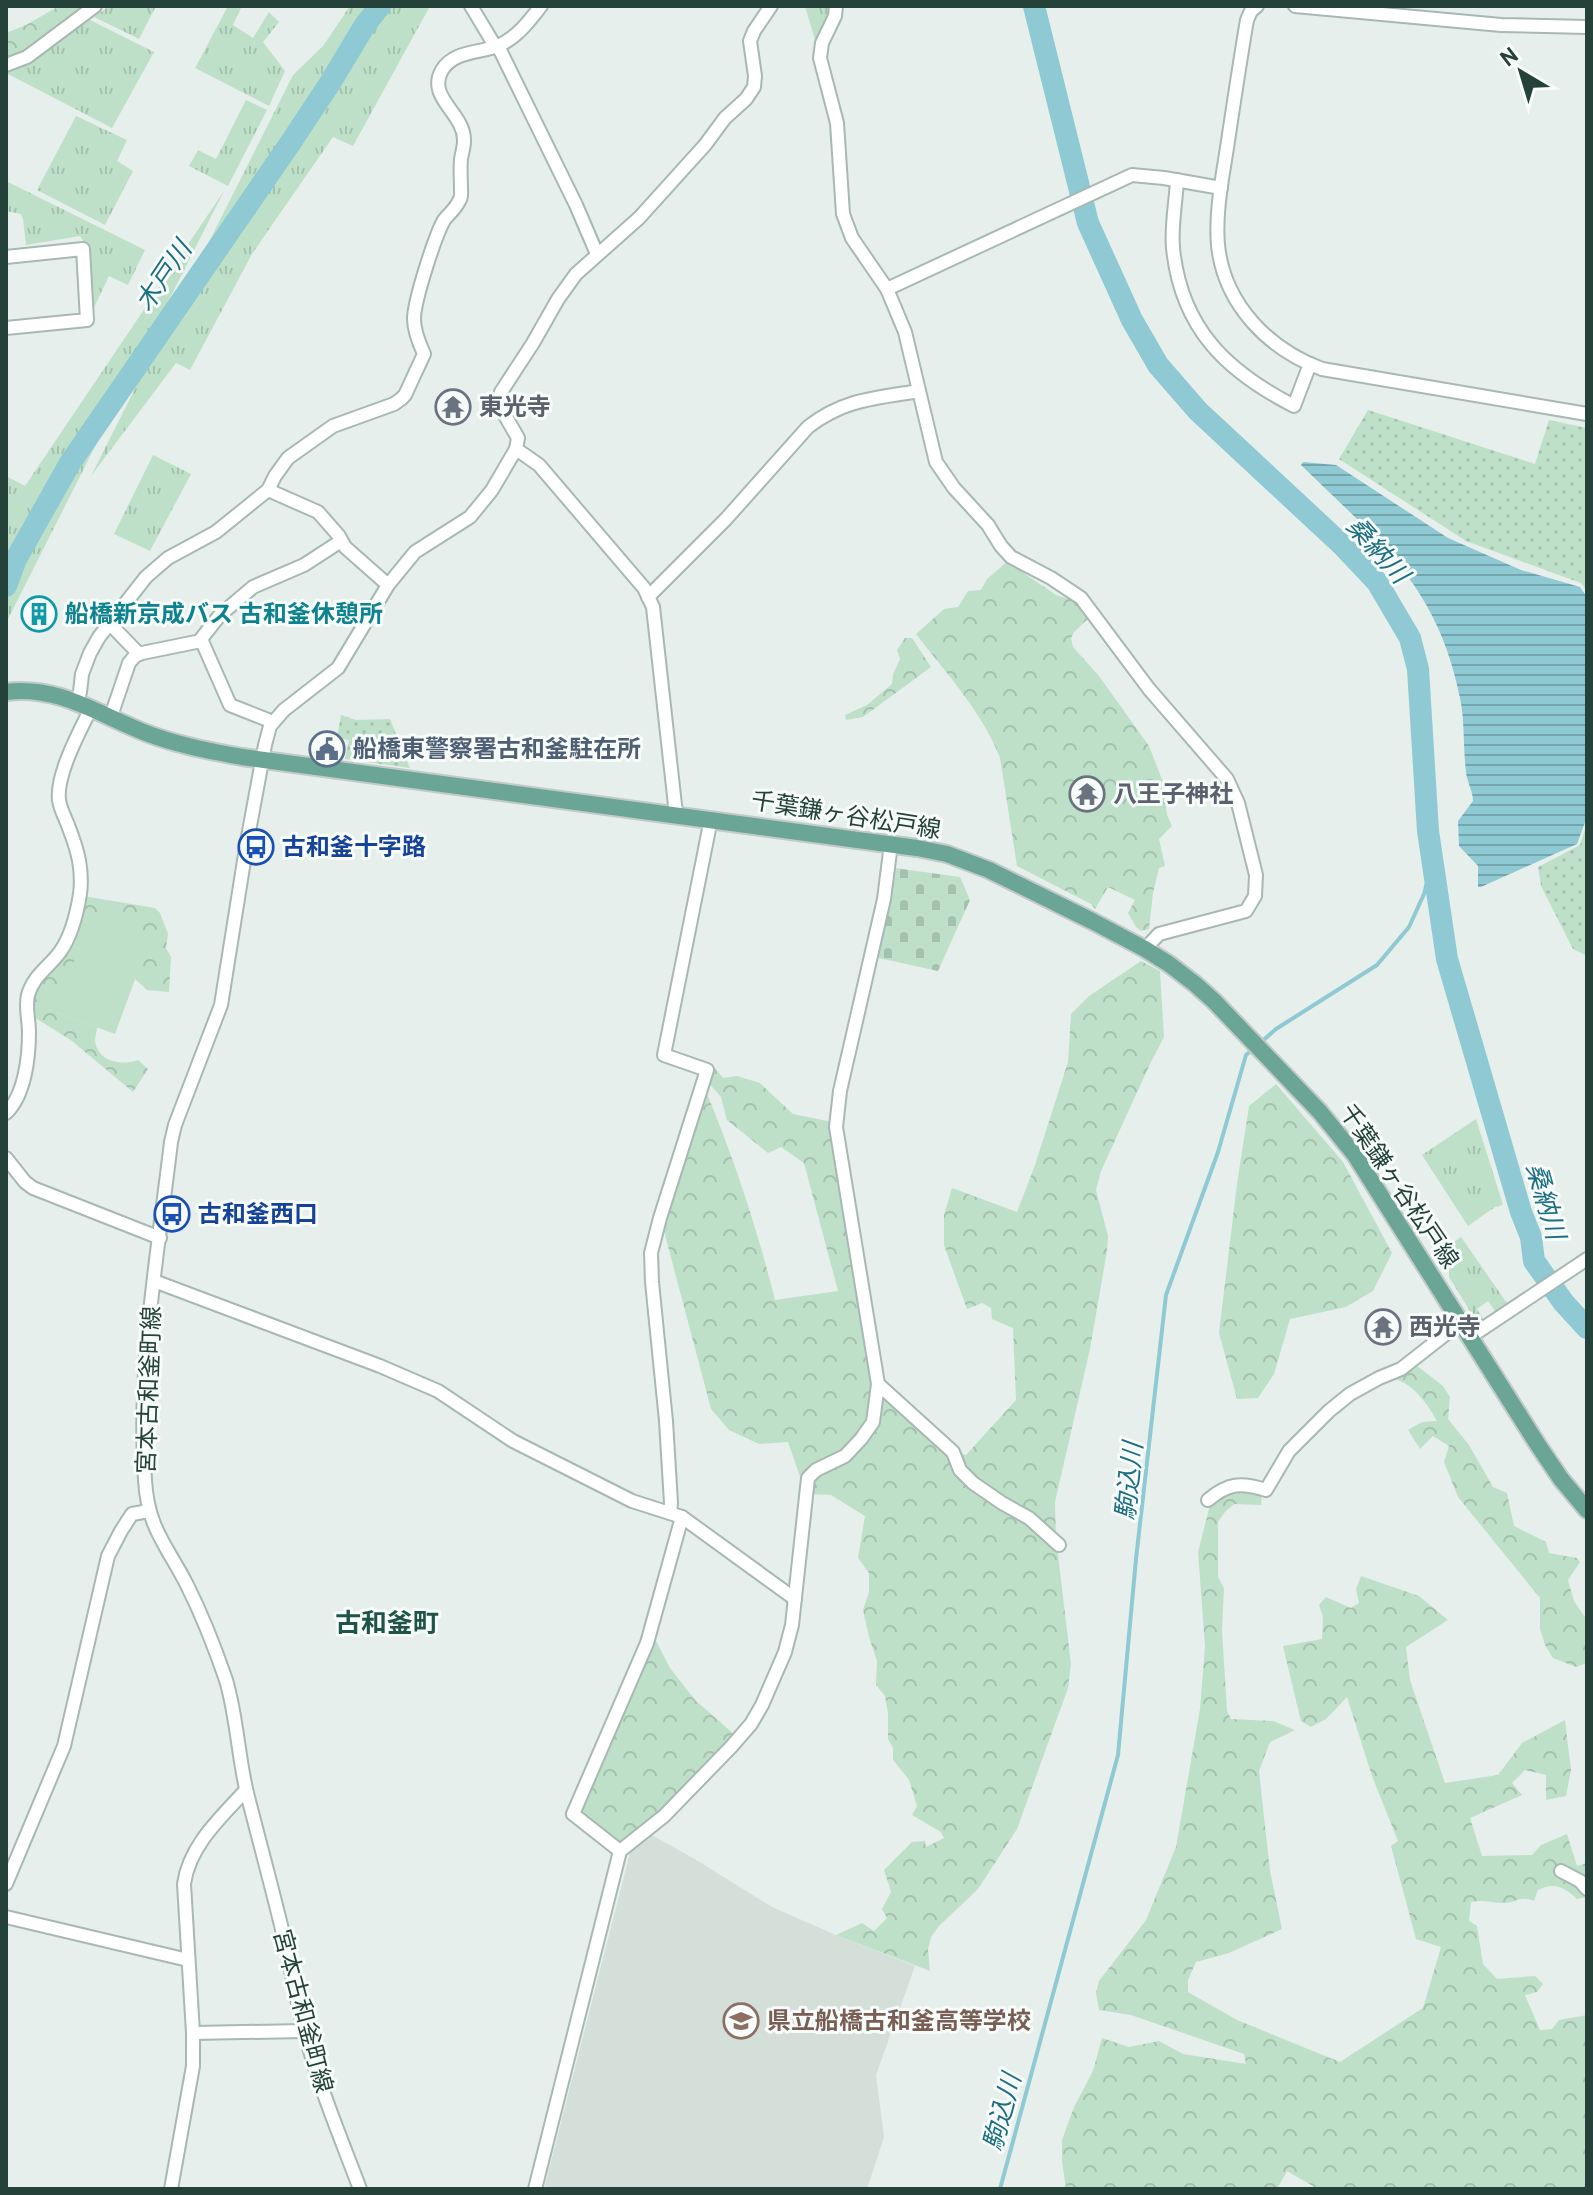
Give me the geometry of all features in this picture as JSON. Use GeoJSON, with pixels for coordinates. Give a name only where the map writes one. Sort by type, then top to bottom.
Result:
{"type":"FeatureCollection","features":[{"type":"Feature","properties":{"kind":"main road","name":"千葉鎌ヶ谷松戸線"},"geometry":{"type":"LineString","coordinates":[[6,692],[29,690],[50,693],[182,745],[262,759],[947,854],[989,870],[1145,949],[1195,984],[1242,1030],[1320,1112],[1355,1155],[1561,1479],[1587,1510]]}},
{"type":"Feature","properties":{"kind":"street"},"geometry":{"type":"LineString","coordinates":[[6,65],[27,57],[95,6]]}},
{"type":"Feature","properties":{"kind":"street"},"geometry":{"type":"LineString","coordinates":[[471,6],[497,46],[597,254]]}},
{"type":"Feature","properties":{"kind":"street"},"geometry":{"type":"LineString","coordinates":[[6,1113],[18,1096],[27,1060],[27,999],[33,981],[67,942],[80,895],[82,871],[59,803],[59,792],[84,705],[80,692],[82,674],[90,653],[151,571],[168,558],[216,532],[268,490],[288,458],[333,426],[394,404],[405,395],[424,354],[414,328],[414,309],[436,238],[461,197],[464,136],[438,91],[438,78],[445,65],[455,58],[497,46],[524,27],[541,6]]}},
{"type":"Feature","properties":{"kind":"street"},"geometry":{"type":"LineString","coordinates":[[201,641],[231,707],[273,722],[338,668],[388,585],[415,552],[470,517],[492,490],[516,449],[518,438],[499,405],[501,392],[576,274],[639,218],[705,145],[725,118],[746,99],[754,87],[755,76],[750,41],[771,6]]}},
{"type":"Feature","properties":{"kind":"street"},"geometry":{"type":"LineString","coordinates":[[836,6],[835,16],[822,43],[820,58],[837,123],[843,214],[852,238],[887,289],[905,332],[936,462],[1011,557],[1081,598],[1149,689],[1227,779],[1238,803],[1256,875],[1255,896],[1246,911],[1159,934],[1145,949]]}},
{"type":"Feature","properties":{"kind":"street"},"geometry":{"type":"LineString","coordinates":[[1257,6],[1247,20],[1217,225],[1222,265],[1244,313],[1284,351],[1310,364],[1344,374],[1587,414]]}},
{"type":"Feature","properties":{"kind":"street"},"geometry":{"type":"LineString","coordinates":[[1295,6],[1501,25],[1587,27]]}},
{"type":"Feature","properties":{"kind":"street"},"geometry":{"type":"LineString","coordinates":[[887,289],[1132,175],[1221,188]]}},
{"type":"Feature","properties":{"kind":"street"},"geometry":{"type":"LineString","coordinates":[[1177,180],[1172,246],[1183,296],[1205,337],[1233,369],[1294,406],[1310,364]]}},
{"type":"Feature","properties":{"kind":"street"},"geometry":{"type":"LineString","coordinates":[[6,257],[83,249],[87,320],[6,328]]}},
{"type":"Feature","properties":{"kind":"street"},"geometry":{"type":"LineString","coordinates":[[648,597],[697,549],[815,421],[852,402],[919,391]]}},
{"type":"Feature","properties":{"kind":"street"},"geometry":{"type":"LineString","coordinates":[[516,449],[539,465],[644,588],[653,607],[676,814]]}},
{"type":"Feature","properties":{"kind":"street"},"geometry":{"type":"LineString","coordinates":[[268,490],[318,512],[341,541],[388,585]]}},
{"type":"Feature","properties":{"kind":"street"},"geometry":{"type":"LineString","coordinates":[[110,719],[129,663],[139,654],[201,641],[220,615],[253,587],[304,565],[341,541]]}},
{"type":"Feature","properties":{"kind":"street"},"geometry":{"type":"LineString","coordinates":[[110,624],[139,654]]}},
{"type":"Feature","properties":{"kind":"street","name":"宮本古和釜町線"},"geometry":{"type":"LineString","coordinates":[[273,722],[262,759],[221,1005],[171,1142],[146,1372],[143,1429],[145,1480],[155,1530],[187,1585],[226,1683],[246,1790],[304,2031],[360,2189]]}},
{"type":"Feature","properties":{"kind":"street"},"geometry":{"type":"LineString","coordinates":[[620,1851],[573,1814],[647,1643],[676,1515],[671,1503],[651,1253],[707,1070],[664,1055],[711,819]]}},
{"type":"Feature","properties":{"kind":"street"},"geometry":{"type":"LineString","coordinates":[[535,2189],[620,1851],[664,1816],[751,1724],[785,1652],[792,1625],[808,1478],[816,1470],[845,1456],[873,1422],[878,1384],[836,1127],[840,1091],[884,899],[891,844]]}},
{"type":"Feature","properties":{"kind":"street"},"geometry":{"type":"LineString","coordinates":[[6,1158],[33,1188],[160,1238]]}},
{"type":"Feature","properties":{"kind":"street"},"geometry":{"type":"LineString","coordinates":[[1470,1337],[1587,1259]]}},
{"type":"Feature","properties":{"kind":"street"},"geometry":{"type":"LineString","coordinates":[[154,1281],[438,1391],[513,1441],[632,1501],[676,1515],[795,1599]]}},
{"type":"Feature","properties":{"kind":"street"},"geometry":{"type":"LineString","coordinates":[[1208,1500],[1222,1488],[1247,1484],[1266,1490],[1289,1451],[1329,1411],[1360,1388],[1401,1369],[1461,1322]]}},
{"type":"Feature","properties":{"kind":"street"},"geometry":{"type":"LineString","coordinates":[[878,1384],[953,1452],[960,1470],[973,1483],[1029,1518],[1059,1545]]}},
{"type":"Feature","properties":{"kind":"street"},"geometry":{"type":"LineString","coordinates":[[6,1884],[64,1746],[108,1556],[132,1514],[149,1511]]}},
{"type":"Feature","properties":{"kind":"street"},"geometry":{"type":"LineString","coordinates":[[171,2189],[193,2066],[184,1884],[186,1867],[213,1826],[246,1790]]}},
{"type":"Feature","properties":{"kind":"street"},"geometry":{"type":"LineString","coordinates":[[1561,1871],[1580,1881],[1587,1889]]}},
{"type":"Feature","properties":{"kind":"street"},"geometry":{"type":"LineString","coordinates":[[6,1917],[188,1960]]}},
{"type":"Feature","properties":{"kind":"street"},"geometry":{"type":"LineString","coordinates":[[193,2033],[304,2031]]}},
{"type":"Feature","properties":{"kind":"shaded area","name":"県立船橋古和釜高等学校"},"geometry":{"type":"Polygon","coordinates":[[[650,1834],[772,1907],[915,1966],[876,2075],[884,2137],[867,2189],[544,2189],[631,1849],[650,1834]]]}},
{"type":"Feature","properties":{"kind":"green space"},"geometry":{"type":"Polygon","coordinates":[[[59,6],[86,6],[23,53],[6,60],[6,33],[59,6]]]}},
{"type":"Feature","properties":{"kind":"green space"},"geometry":{"type":"Polygon","coordinates":[[[109,6],[156,6],[139,39],[94,17],[109,6]]]}},
{"type":"Feature","properties":{"kind":"green space"},"geometry":{"type":"Polygon","coordinates":[[[228,6],[242,6],[233,25],[253,38],[269,12],[279,22],[263,42],[285,71],[269,106],[195,68],[228,6]]]}},
{"type":"Feature","properties":{"kind":"green space"},"geometry":{"type":"Polygon","coordinates":[[[350,6],[430,6],[353,146],[333,137],[252,254],[190,370],[176,363],[91,476],[293,75],[323,46],[350,6]]]}},
{"type":"Feature","properties":{"kind":"green space"},"geometry":{"type":"Polygon","coordinates":[[[805,6],[834,6],[817,47],[805,6]]]}},
{"type":"Feature","properties":{"kind":"green space"},"geometry":{"type":"Polygon","coordinates":[[[90,20],[154,52],[112,128],[6,73],[6,70],[31,61],[90,20]]]}},
{"type":"Feature","properties":{"kind":"green space"},"geometry":{"type":"Polygon","coordinates":[[[246,100],[267,110],[228,186],[189,166],[198,150],[216,159],[246,100]]]}},
{"type":"Feature","properties":{"kind":"green space"},"geometry":{"type":"Polygon","coordinates":[[[76,116],[127,140],[117,161],[133,171],[105,225],[37,190],[76,116]]]}},
{"type":"Feature","properties":{"kind":"green space"},"geometry":{"type":"Polygon","coordinates":[[[6,181],[145,250],[128,285],[109,276],[89,318],[87,246],[80,236],[26,245],[21,214],[6,211],[6,181]]]}},
{"type":"Feature","properties":{"kind":"green space"},"geometry":{"type":"Polygon","coordinates":[[[224,191],[6,623],[6,476],[25,486],[224,191]]]}},
{"type":"Feature","properties":{"kind":"green space"},"geometry":{"type":"Polygon","coordinates":[[[1368,410],[1535,464],[1549,420],[1587,428],[1587,591],[1581,583],[1466,541],[1339,459],[1368,410]]]}},
{"type":"Feature","properties":{"kind":"green space"},"geometry":{"type":"Polygon","coordinates":[[[153,455],[191,474],[150,551],[114,534],[153,455]]]}},
{"type":"Feature","properties":{"kind":"green space"},"geometry":{"type":"Polygon","coordinates":[[[1009,560],[1056,595],[1077,602],[1090,617],[1074,632],[1071,638],[1073,647],[1099,676],[1149,746],[1163,782],[1167,815],[1172,826],[1159,839],[1165,866],[1159,868],[1149,929],[1141,931],[1128,913],[1135,900],[1108,887],[1095,909],[1091,904],[1017,866],[1000,758],[993,741],[974,709],[916,634],[944,609],[958,607],[968,591],[981,590],[987,579],[1009,560]]]}},
{"type":"Feature","properties":{"kind":"green space"},"geometry":{"type":"Polygon","coordinates":[[[905,638],[912,638],[931,667],[863,717],[846,720],[845,715],[867,705],[892,684],[900,659],[897,650],[905,638]]]}},
{"type":"Feature","properties":{"kind":"green space"},"geometry":{"type":"Polygon","coordinates":[[[341,715],[356,720],[390,719],[410,768],[345,759],[349,740],[337,738],[341,715]]]}},
{"type":"Feature","properties":{"kind":"green space"},"geometry":{"type":"Polygon","coordinates":[[[1587,823],[1587,956],[1573,949],[1541,886],[1538,867],[1580,845],[1587,823]]]}},
{"type":"Feature","properties":{"kind":"green space"},"geometry":{"type":"Polygon","coordinates":[[[895,868],[960,877],[970,900],[938,971],[874,957],[895,868]]]}},
{"type":"Feature","properties":{"kind":"green space"},"geometry":{"type":"Polygon","coordinates":[[[83,896],[155,908],[168,934],[166,948],[171,957],[169,992],[147,990],[135,979],[151,933],[56,1012],[97,1027],[97,1048],[106,1058],[125,1063],[138,1060],[148,1069],[133,1092],[72,1041],[34,1017],[29,999],[83,896]]]}},
{"type":"Feature","properties":{"kind":"green space"},"geometry":{"type":"Polygon","coordinates":[[[92,912],[152,933],[115,1034],[56,1012],[92,912]]]}},
{"type":"Feature","properties":{"kind":"green space"},"geometry":{"type":"Polygon","coordinates":[[[1141,961],[1160,971],[1164,1037],[1101,1171],[1096,1190],[1108,1236],[1107,1251],[1090,1349],[1055,1502],[1056,1538],[1071,1664],[1068,1688],[1017,1829],[978,1889],[931,1937],[928,1949],[930,1971],[836,1935],[862,1923],[874,1931],[887,1918],[882,1909],[891,1892],[884,1870],[912,1842],[925,1841],[926,1847],[944,1838],[941,1832],[912,1815],[917,1806],[909,1780],[893,1760],[885,1696],[876,1685],[877,1661],[863,1610],[869,1592],[869,1573],[858,1558],[865,1516],[831,1495],[806,1494],[788,1442],[759,1444],[729,1430],[711,1409],[663,1227],[705,1089],[744,1193],[775,1300],[838,1291],[804,1163],[781,1147],[768,1153],[727,1120],[721,1097],[707,1081],[704,1066],[715,1068],[723,1078],[737,1076],[760,1083],[793,1114],[832,1122],[873,1384],[956,1452],[966,1455],[1016,1400],[1013,1328],[992,1319],[991,1308],[982,1303],[967,1309],[944,1245],[944,1215],[952,1188],[1017,1212],[1068,1062],[1071,1014],[1089,996],[1141,961]]]}},
{"type":"Feature","properties":{"kind":"green space"},"geometry":{"type":"Polygon","coordinates":[[[1276,1084],[1343,1162],[1392,1253],[1373,1291],[1346,1307],[1290,1319],[1274,1374],[1258,1398],[1237,1399],[1219,1333],[1237,1184],[1249,1106],[1276,1084]]]}},
{"type":"Feature","properties":{"kind":"green space"},"geometry":{"type":"Polygon","coordinates":[[[1476,1119],[1503,1205],[1495,1207],[1468,1226],[1422,1155],[1476,1119]]]}},
{"type":"Feature","properties":{"kind":"green space"},"geometry":{"type":"Polygon","coordinates":[[[1461,1237],[1509,1306],[1498,1315],[1488,1301],[1477,1309],[1485,1322],[1479,1326],[1449,1277],[1449,1261],[1442,1250],[1461,1237]]]}},
{"type":"Feature","properties":{"kind":"green space"},"geometry":{"type":"Polygon","coordinates":[[[1416,1365],[1443,1386],[1450,1397],[1448,1419],[1469,1445],[1493,1487],[1507,1493],[1514,1526],[1546,1542],[1549,1553],[1577,1558],[1580,1562],[1568,1580],[1574,1601],[1587,1620],[1587,1663],[1576,1667],[1553,1658],[1540,1629],[1540,1598],[1458,1497],[1444,1462],[1449,1446],[1433,1436],[1420,1449],[1408,1430],[1422,1422],[1437,1421],[1419,1396],[1395,1379],[1416,1365]]]}},
{"type":"Feature","properties":{"kind":"green space"},"geometry":{"type":"Polygon","coordinates":[[[1249,1487],[1262,1493],[1261,1505],[1234,1504],[1218,1522],[1218,1577],[1224,1588],[1222,1631],[1227,1711],[1231,1719],[1273,1721],[1295,1730],[1270,1742],[1259,1771],[1270,1871],[1282,1929],[1229,1953],[1196,1962],[1188,1980],[1188,1992],[1237,2020],[1340,2062],[1423,2008],[1441,1947],[1416,1939],[1391,1846],[1398,1841],[1372,1776],[1347,1697],[1326,1719],[1311,1727],[1301,1721],[1283,1646],[1322,1639],[1323,1617],[1319,1605],[1326,1597],[1351,1608],[1359,1603],[1356,1589],[1361,1576],[1419,1596],[1448,1620],[1406,1647],[1410,1680],[1445,1783],[1498,1775],[1522,1743],[1565,1720],[1571,1770],[1566,1796],[1546,1800],[1546,1775],[1525,1770],[1512,1783],[1522,1795],[1470,1818],[1482,1856],[1532,1855],[1541,1845],[1567,1834],[1577,1866],[1587,1863],[1587,1897],[1577,1899],[1563,1889],[1550,1886],[1538,1890],[1534,1901],[1471,1902],[1469,1921],[1477,1926],[1483,1964],[1497,1979],[1535,1976],[1543,1984],[1537,1992],[1525,1995],[1540,2030],[1552,2029],[1559,2020],[1587,2015],[1587,2189],[1318,2189],[1287,2171],[1277,2189],[1066,2189],[1062,2140],[1074,2107],[1093,2071],[1102,2038],[1129,2047],[1159,2041],[1183,2054],[1246,2064],[1244,2054],[1131,2015],[1099,2010],[1096,1993],[1099,1981],[1146,1920],[1176,1847],[1200,1709],[1205,1646],[1198,1552],[1211,1501],[1224,1490],[1249,1487]]]}},
{"type":"Feature","properties":{"kind":"green space"},"geometry":{"type":"Polygon","coordinates":[[[655,1639],[670,1668],[695,1700],[735,1735],[688,1786],[623,1845],[579,1812],[655,1639]]]}},
{"type":"Feature","properties":{"kind":"water"},"geometry":{"type":"Polygon","coordinates":[[[1303,462],[1336,465],[1448,538],[1521,570],[1580,587],[1587,597],[1587,817],[1577,844],[1478,887],[1478,866],[1459,846],[1458,821],[1473,797],[1466,772],[1460,698],[1437,625],[1401,568],[1355,517],[1301,465],[1303,462]]]}},
{"type":"Feature","properties":{"kind":"waterway","name":"木戸川"},"geometry":{"type":"LineString","coordinates":[[6,586],[16,559],[70,463],[291,142],[380,6]]}},
{"type":"Feature","properties":{"kind":"waterway","name":"桑納川"},"geometry":{"type":"LineString","coordinates":[[1034,6],[1088,223],[1132,320],[1158,365],[1198,411],[1342,545],[1377,582],[1410,638],[1418,669],[1428,831],[1447,959],[1531,1237],[1534,1261],[1564,1303],[1587,1328]]}},
{"type":"Feature","properties":{"kind":"waterway","name":"駒込川"},"geometry":{"type":"LineString","coordinates":[[1259,1044],[1276,1029],[1377,965],[1409,927],[1424,894],[1433,859]]}},
{"type":"Feature","properties":{"kind":"waterway","name":"駒込川"},"geometry":{"type":"LineString","coordinates":[[1000,2189],[1118,1755],[1136,1559],[1166,1295],[1218,1152],[1246,1055],[1252,1050]]}},
{"type":"Feature","properties":{"kind":"place","name":"東光寺"},"geometry":{"type":"Point","coordinates":[453,407]}},
{"type":"Feature","properties":{"kind":"place","name":"船橋新京成バス 古和釜休憩所"},"geometry":{"type":"Point","coordinates":[39,614]}},
{"type":"Feature","properties":{"kind":"place","name":"船橋東警察署古和釜駐在所"},"geometry":{"type":"Point","coordinates":[327,749]}},
{"type":"Feature","properties":{"kind":"place","name":"八王子神社"},"geometry":{"type":"Point","coordinates":[1087,794]}},
{"type":"Feature","properties":{"kind":"place","name":"古和釜十字路"},"geometry":{"type":"Point","coordinates":[256,847]}},
{"type":"Feature","properties":{"kind":"place","name":"古和釜西口"},"geometry":{"type":"Point","coordinates":[172,1214]}},
{"type":"Feature","properties":{"kind":"place","name":"西光寺"},"geometry":{"type":"Point","coordinates":[1383,1327]}},
{"type":"Feature","properties":{"kind":"place","name":"県立船橋古和釜高等学校"},"geometry":{"type":"Point","coordinates":[741,2021]}},
{"type":"Feature","properties":{"kind":"district","name":"古和釜町"},"geometry":{"type":"Point","coordinates":[387,1623]}}]}
